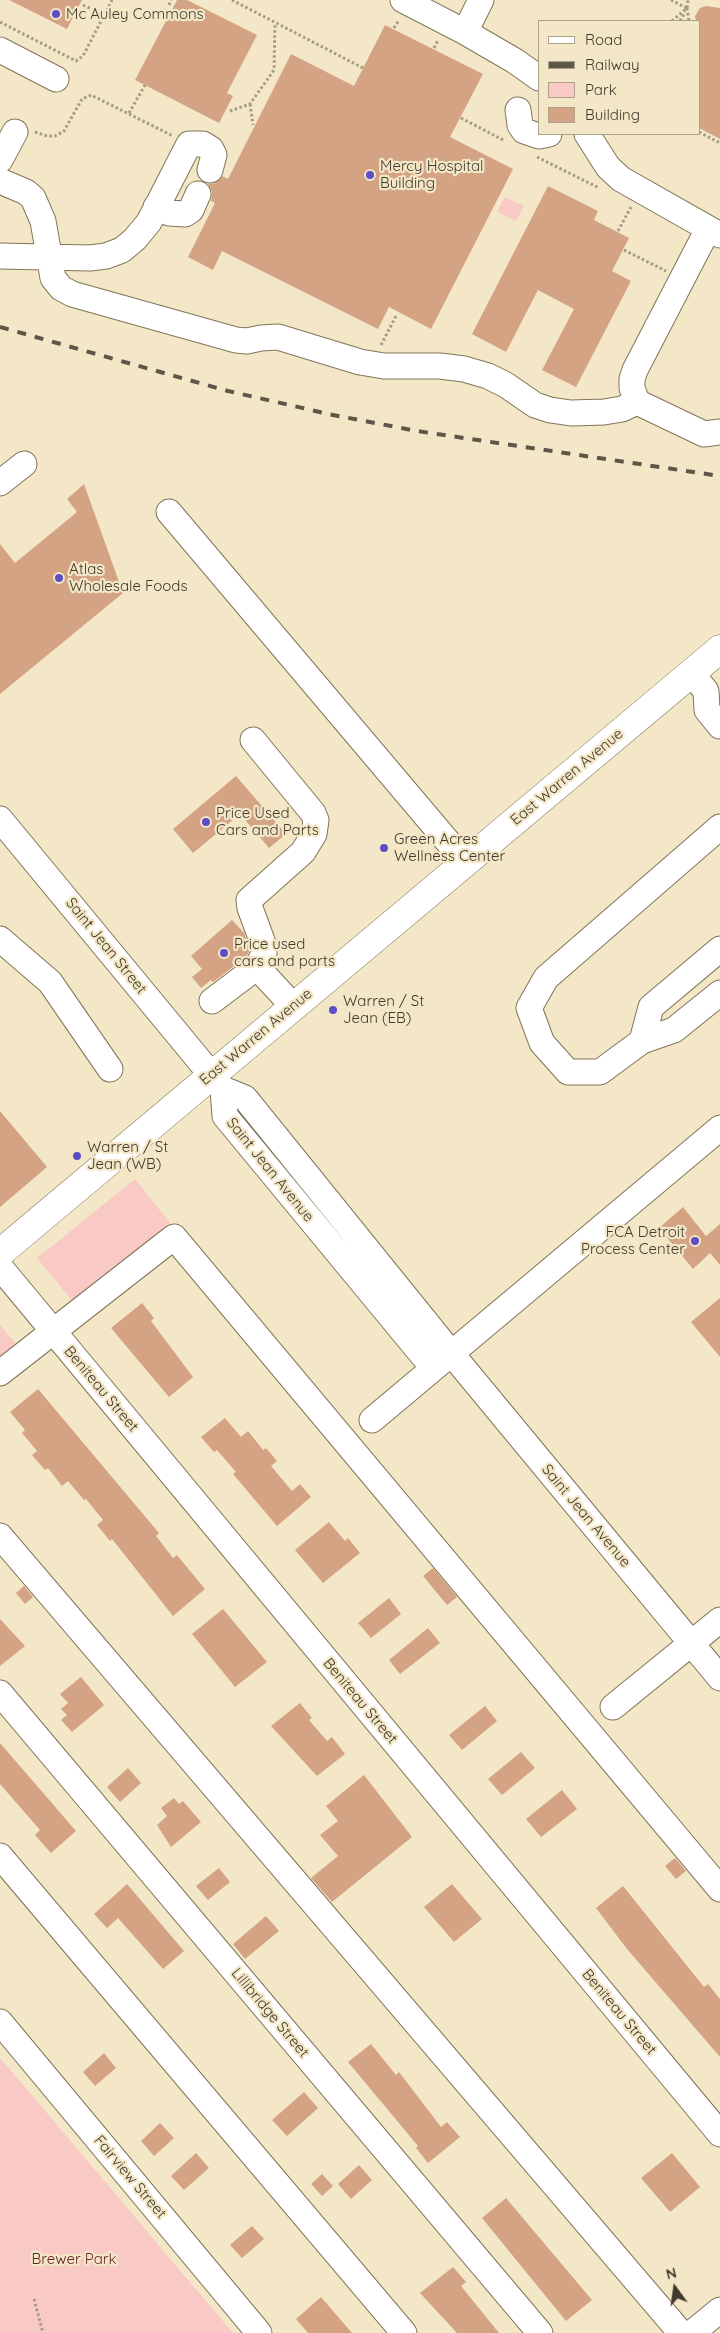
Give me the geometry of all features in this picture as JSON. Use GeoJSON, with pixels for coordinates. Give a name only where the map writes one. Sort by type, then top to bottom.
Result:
{"type":"FeatureCollection","features":[{"type":"Feature","properties":{"kind":"main road","name":"East Warren Avenue"},"geometry":{"type":"LineString","coordinates":[[0,1253],[217,1081],[293,1006],[465,862],[706,686],[720,649]]}},
{"type":"Feature","properties":{"kind":"street"},"geometry":{"type":"LineString","coordinates":[[403,0],[431,6],[465,32],[515,60],[538,77]]}},
{"type":"Feature","properties":{"kind":"street"},"geometry":{"type":"LineString","coordinates":[[465,32],[481,0]]}},
{"type":"Feature","properties":{"kind":"street"},"geometry":{"type":"LineString","coordinates":[[0,50],[56,78]]}},
{"type":"Feature","properties":{"kind":"street"},"geometry":{"type":"LineString","coordinates":[[518,110],[520,125],[524,131],[539,136],[544,135]]}},
{"type":"Feature","properties":{"kind":"street"},"geometry":{"type":"LineString","coordinates":[[0,160],[14,132]]}},
{"type":"Feature","properties":{"kind":"street"},"geometry":{"type":"LineString","coordinates":[[588,135],[608,167],[621,179],[714,232],[636,370],[632,379],[632,388],[637,402],[704,434],[720,432]]}},
{"type":"Feature","properties":{"kind":"street"},"geometry":{"type":"LineString","coordinates":[[0,256],[90,258],[106,256],[122,250],[135,239],[149,222],[189,144],[204,144],[211,149],[214,155],[210,170]]}},
{"type":"Feature","properties":{"kind":"street"},"geometry":{"type":"LineString","coordinates":[[0,181],[26,192],[34,198],[43,221],[53,278],[61,288],[72,294],[236,340],[247,342],[261,338],[278,337],[372,364],[464,369],[488,376],[506,385],[535,405],[550,410],[571,413],[604,412],[637,402]]}},
{"type":"Feature","properties":{"kind":"street"},"geometry":{"type":"LineString","coordinates":[[156,207],[169,213],[185,214],[191,210],[198,194]]}},
{"type":"Feature","properties":{"kind":"street"},"geometry":{"type":"LineString","coordinates":[[0,484],[24,464]]}},
{"type":"Feature","properties":{"kind":"street"},"geometry":{"type":"LineString","coordinates":[[169,512],[465,862]]}},
{"type":"Feature","properties":{"kind":"street"},"geometry":{"type":"LineString","coordinates":[[706,686],[707,710],[720,726]]}},
{"type":"Feature","properties":{"kind":"street"},"geometry":{"type":"LineString","coordinates":[[212,1001],[257,967],[264,954],[264,946],[250,908],[249,900],[303,852],[314,834],[316,820],[313,813],[254,740]]}},
{"type":"Feature","properties":{"kind":"street","name":"Saint Jean Street"},"geometry":{"type":"LineString","coordinates":[[0,818],[217,1081]]}},
{"type":"Feature","properties":{"kind":"street"},"geometry":{"type":"LineString","coordinates":[[720,827],[546,978],[529,1008],[542,1044],[568,1072],[600,1072],[642,1041],[674,1030],[720,993]]}},
{"type":"Feature","properties":{"kind":"street"},"geometry":{"type":"LineString","coordinates":[[0,939],[50,982],[110,1069]]}},
{"type":"Feature","properties":{"kind":"street"},"geometry":{"type":"LineString","coordinates":[[642,1041],[651,1008],[720,949]]}},
{"type":"Feature","properties":{"kind":"street"},"geometry":{"type":"LineString","coordinates":[[257,967],[293,1006]]}},
{"type":"Feature","properties":{"kind":"street","name":"Saint Jean Avenue"},"geometry":{"type":"LineString","coordinates":[[217,1081],[246,1098],[451,1353],[720,1678]]}},
{"type":"Feature","properties":{"kind":"street"},"geometry":{"type":"LineString","coordinates":[[372,1420],[720,1128]]}},
{"type":"Feature","properties":{"kind":"street"},"geometry":{"type":"LineString","coordinates":[[0,1374],[52,1331],[174,1237],[720,1889]]}},
{"type":"Feature","properties":{"kind":"street","name":"Beniteau Street"},"geometry":{"type":"LineString","coordinates":[[0,1267],[720,2134]]}},
{"type":"Feature","properties":{"kind":"street"},"geometry":{"type":"LineString","coordinates":[[0,1536],[681,2333]]}},
{"type":"Feature","properties":{"kind":"street"},"geometry":{"type":"LineString","coordinates":[[612,1707],[720,1620]]}},
{"type":"Feature","properties":{"kind":"street","name":"Lillibridge Street"},"geometry":{"type":"LineString","coordinates":[[0,1693],[540,2333]]}},
{"type":"Feature","properties":{"kind":"street"},"geometry":{"type":"LineString","coordinates":[[0,1856],[404,2333]]}},
{"type":"Feature","properties":{"kind":"street","name":"Fairview Street"},"geometry":{"type":"LineString","coordinates":[[0,2022],[259,2333]]}},
{"type":"Feature","properties":{"kind":"street"},"geometry":{"type":"LineString","coordinates":[[692,2333],[720,2310]]}},
{"type":"Feature","properties":{"kind":"path"},"geometry":{"type":"LineString","coordinates":[[0,22],[76,61],[83,56],[112,0]]}},
{"type":"Feature","properties":{"kind":"path"},"geometry":{"type":"LineString","coordinates":[[169,4],[171,0]]}},
{"type":"Feature","properties":{"kind":"path"},"geometry":{"type":"LineString","coordinates":[[232,0],[363,68]]}},
{"type":"Feature","properties":{"kind":"path"},"geometry":{"type":"LineString","coordinates":[[671,0],[687,8]]}},
{"type":"Feature","properties":{"kind":"path"},"geometry":{"type":"LineString","coordinates":[[681,20],[690,0]]}},
{"type":"Feature","properties":{"kind":"path"},"geometry":{"type":"LineString","coordinates":[[83,5],[104,15]]}},
{"type":"Feature","properties":{"kind":"path"},"geometry":{"type":"LineString","coordinates":[[673,20],[687,8]]}},
{"type":"Feature","properties":{"kind":"path"},"geometry":{"type":"LineString","coordinates":[[687,8],[689,20]]}},
{"type":"Feature","properties":{"kind":"path"},"geometry":{"type":"LineString","coordinates":[[230,111],[250,104],[274,70],[275,23]]}},
{"type":"Feature","properties":{"kind":"path"},"geometry":{"type":"LineString","coordinates":[[129,113],[145,85]]}},
{"type":"Feature","properties":{"kind":"path"},"geometry":{"type":"LineString","coordinates":[[14,132],[26,130],[47,136],[59,134],[67,127],[82,99],[91,95],[189,144]]}},
{"type":"Feature","properties":{"kind":"path"},"geometry":{"type":"LineString","coordinates":[[250,104],[254,125]]}},
{"type":"Feature","properties":{"kind":"path"},"geometry":{"type":"LineString","coordinates":[[461,118],[513,145]]}},
{"type":"Feature","properties":{"kind":"path"},"geometry":{"type":"LineString","coordinates":[[700,133],[720,143]]}},
{"type":"Feature","properties":{"kind":"path"},"geometry":{"type":"LineString","coordinates":[[530,153],[606,191]]}},
{"type":"Feature","properties":{"kind":"path"},"geometry":{"type":"LineString","coordinates":[[618,231],[632,205]]}},
{"type":"Feature","properties":{"kind":"path"},"geometry":{"type":"LineString","coordinates":[[624,250],[672,274]]}},
{"type":"Feature","properties":{"kind":"path"},"geometry":{"type":"LineString","coordinates":[[372,364],[396,316]]}},
{"type":"Feature","properties":{"kind":"path"},"geometry":{"type":"LineString","coordinates":[[34,2299],[43,2333]]}},
{"type":"Feature","properties":{"kind":"green space"},"geometry":{"type":"Polygon","coordinates":[[[505,197],[524,206],[516,221],[497,212],[505,197]]]}},
{"type":"Feature","properties":{"kind":"green space"},"geometry":{"type":"Polygon","coordinates":[[[135,1179],[170,1223],[74,1303],[37,1258],[135,1179]]]}},
{"type":"Feature","properties":{"kind":"green space"},"geometry":{"type":"Polygon","coordinates":[[[0,1325],[20,1349],[0,1366],[0,1325]]]}},
{"type":"Feature","properties":{"kind":"green space","name":"Brewer Park"},"geometry":{"type":"Polygon","coordinates":[[[0,2058],[30,2093],[233,2333],[0,2333],[0,2058]]]}},
{"type":"Feature","properties":{"kind":"building","name":"Mc Auley Commons"},"geometry":{"type":"Polygon","coordinates":[[[9,0],[82,0],[67,29],[9,0]]]}},
{"type":"Feature","properties":{"kind":"building"},"geometry":{"type":"Polygon","coordinates":[[[177,0],[187,0],[257,35],[227,93],[233,96],[219,123],[135,80],[177,0]]]}},
{"type":"Feature","properties":{"kind":"building"},"geometry":{"type":"Polygon","coordinates":[[[706,6],[720,8],[720,139],[700,129],[700,20],[696,20],[695,16],[700,8],[706,6]]]}},
{"type":"Feature","properties":{"kind":"building","name":"Mercy Hospital Building"},"geometry":{"type":"Polygon","coordinates":[[[385,25],[483,74],[450,137],[513,169],[431,329],[389,307],[378,329],[222,251],[213,270],[188,257],[215,203],[211,201],[212,192],[208,184],[214,184],[222,176],[228,179],[291,54],[354,86],[385,25]]]}},
{"type":"Feature","properties":{"kind":"building"},"geometry":{"type":"Polygon","coordinates":[[[548,186],[598,211],[594,220],[629,238],[612,271],[631,281],[576,387],[542,370],[574,309],[538,290],[506,352],[472,334],[548,186]]]}},
{"type":"Feature","properties":{"kind":"building","name":"Atlas Wholesale Foods"},"geometry":{"type":"Polygon","coordinates":[[[84,484],[123,593],[0,694],[0,544],[15,563],[77,512],[67,499],[84,484]]]}},
{"type":"Feature","properties":{"kind":"building","name":"Price Used Cars and Parts"},"geometry":{"type":"Polygon","coordinates":[[[236,776],[286,834],[269,848],[240,814],[193,853],[173,829],[236,776]]]}},
{"type":"Feature","properties":{"kind":"building","name":"Price used cars and parts"},"geometry":{"type":"Polygon","coordinates":[[[232,920],[244,933],[250,950],[246,957],[213,982],[211,980],[201,988],[192,977],[202,969],[191,956],[232,920]]]}},
{"type":"Feature","properties":{"kind":"building"},"geometry":{"type":"Polygon","coordinates":[[[0,1111],[47,1167],[0,1207],[0,1111]]]}},
{"type":"Feature","properties":{"kind":"building","name":"FCA Detroit Process Center"},"geometry":{"type":"Polygon","coordinates":[[[683,1207],[706,1236],[720,1224],[720,1265],[710,1253],[693,1269],[659,1228],[683,1207]]]}},
{"type":"Feature","properties":{"kind":"building"},"geometry":{"type":"Polygon","coordinates":[[[720,1298],[720,1357],[691,1322],[720,1298]]]}},
{"type":"Feature","properties":{"kind":"building"},"geometry":{"type":"Polygon","coordinates":[[[142,1303],[154,1318],[151,1321],[193,1377],[169,1397],[111,1328],[142,1303]]]}},
{"type":"Feature","properties":{"kind":"building"},"geometry":{"type":"Polygon","coordinates":[[[38,1389],[159,1533],[156,1536],[173,1558],[177,1555],[205,1589],[173,1616],[112,1539],[110,1541],[97,1525],[103,1520],[86,1499],[84,1500],[68,1481],[62,1486],[48,1468],[45,1470],[32,1455],[37,1451],[22,1433],[25,1430],[10,1412],[38,1389]]]}},
{"type":"Feature","properties":{"kind":"building"},"geometry":{"type":"Polygon","coordinates":[[[225,1418],[241,1437],[248,1431],[263,1450],[266,1448],[277,1461],[271,1466],[292,1491],[300,1484],[311,1497],[277,1526],[233,1474],[236,1472],[217,1450],[214,1452],[201,1437],[225,1418]]]}},
{"type":"Feature","properties":{"kind":"building"},"geometry":{"type":"Polygon","coordinates":[[[329,1522],[345,1541],[348,1538],[360,1553],[323,1583],[295,1550],[329,1522]]]}},
{"type":"Feature","properties":{"kind":"building"},"geometry":{"type":"Polygon","coordinates":[[[433,1568],[457,1597],[447,1605],[423,1576],[433,1568]]]}},
{"type":"Feature","properties":{"kind":"building"},"geometry":{"type":"Polygon","coordinates":[[[24,1586],[33,1597],[25,1604],[16,1593],[24,1586]]]}},
{"type":"Feature","properties":{"kind":"building"},"geometry":{"type":"Polygon","coordinates":[[[389,1598],[401,1614],[371,1638],[358,1623],[389,1598]]]}},
{"type":"Feature","properties":{"kind":"building"},"geometry":{"type":"Polygon","coordinates":[[[223,1609],[267,1662],[235,1687],[192,1634],[223,1609]]]}},
{"type":"Feature","properties":{"kind":"building"},"geometry":{"type":"Polygon","coordinates":[[[0,1619],[25,1646],[0,1666],[0,1619]]]}},
{"type":"Feature","properties":{"kind":"building"},"geometry":{"type":"Polygon","coordinates":[[[428,1628],[440,1643],[400,1674],[389,1660],[428,1628]]]}},
{"type":"Feature","properties":{"kind":"building"},"geometry":{"type":"Polygon","coordinates":[[[81,1677],[104,1705],[72,1732],[61,1720],[67,1715],[61,1709],[68,1703],[60,1694],[81,1677]]]}},
{"type":"Feature","properties":{"kind":"building"},"geometry":{"type":"Polygon","coordinates":[[[300,1703],[312,1718],[309,1720],[327,1741],[332,1737],[345,1754],[317,1776],[271,1726],[300,1703]]]}},
{"type":"Feature","properties":{"kind":"building"},"geometry":{"type":"Polygon","coordinates":[[[485,1706],[497,1721],[462,1750],[449,1735],[485,1706]]]}},
{"type":"Feature","properties":{"kind":"building"},"geometry":{"type":"Polygon","coordinates":[[[0,1743],[76,1831],[51,1853],[35,1835],[40,1830],[0,1784],[0,1743]]]}},
{"type":"Feature","properties":{"kind":"building"},"geometry":{"type":"Polygon","coordinates":[[[521,1752],[535,1768],[502,1795],[488,1779],[521,1752]]]}},
{"type":"Feature","properties":{"kind":"building"},"geometry":{"type":"Polygon","coordinates":[[[128,1768],[141,1783],[120,1802],[107,1787],[128,1768]]]}},
{"type":"Feature","properties":{"kind":"building"},"geometry":{"type":"Polygon","coordinates":[[[364,1775],[412,1837],[332,1902],[311,1878],[338,1856],[320,1835],[338,1821],[326,1806],[364,1775]]]}},
{"type":"Feature","properties":{"kind":"building"},"geometry":{"type":"Polygon","coordinates":[[[562,1790],[577,1809],[541,1837],[526,1819],[562,1790]]]}},
{"type":"Feature","properties":{"kind":"building"},"geometry":{"type":"Polygon","coordinates":[[[174,1798],[179,1804],[183,1801],[201,1822],[171,1847],[157,1825],[167,1816],[161,1808],[174,1798]]]}},
{"type":"Feature","properties":{"kind":"building"},"geometry":{"type":"Polygon","coordinates":[[[675,1858],[686,1871],[676,1879],[665,1866],[675,1858]]]}},
{"type":"Feature","properties":{"kind":"building"},"geometry":{"type":"Polygon","coordinates":[[[219,1868],[230,1882],[208,1900],[196,1886],[219,1868]]]}},
{"type":"Feature","properties":{"kind":"building"},"geometry":{"type":"Polygon","coordinates":[[[127,1884],[184,1951],[163,1969],[118,1918],[107,1928],[94,1914],[127,1884]]]}},
{"type":"Feature","properties":{"kind":"building"},"geometry":{"type":"Polygon","coordinates":[[[452,1884],[482,1919],[454,1942],[424,1907],[452,1884]]]}},
{"type":"Feature","properties":{"kind":"building"},"geometry":{"type":"Polygon","coordinates":[[[623,1886],[704,1987],[708,1984],[720,1999],[720,2057],[627,1949],[596,1908],[623,1886]]]}},
{"type":"Feature","properties":{"kind":"building"},"geometry":{"type":"Polygon","coordinates":[[[266,1916],[279,1931],[245,1959],[233,1944],[266,1916]]]}},
{"type":"Feature","properties":{"kind":"building"},"geometry":{"type":"Polygon","coordinates":[[[371,2044],[396,2075],[399,2072],[441,2127],[447,2122],[460,2137],[428,2163],[416,2148],[418,2146],[348,2062],[371,2044]]]}},
{"type":"Feature","properties":{"kind":"building"},"geometry":{"type":"Polygon","coordinates":[[[104,2053],[116,2068],[95,2086],[83,2072],[104,2053]]]}},
{"type":"Feature","properties":{"kind":"building"},"geometry":{"type":"Polygon","coordinates":[[[304,2092],[318,2108],[287,2136],[272,2120],[304,2092]]]}},
{"type":"Feature","properties":{"kind":"building"},"geometry":{"type":"Polygon","coordinates":[[[160,2123],[174,2138],[154,2156],[141,2141],[160,2123]]]}},
{"type":"Feature","properties":{"kind":"building"},"geometry":{"type":"Polygon","coordinates":[[[196,2153],[209,2168],[184,2190],[171,2176],[196,2153]]]}},
{"type":"Feature","properties":{"kind":"building"},"geometry":{"type":"Polygon","coordinates":[[[672,2153],[700,2187],[670,2212],[641,2178],[672,2153]]]}},
{"type":"Feature","properties":{"kind":"building"},"geometry":{"type":"Polygon","coordinates":[[[359,2165],[372,2180],[351,2199],[338,2184],[359,2165]]]}},
{"type":"Feature","properties":{"kind":"building"},"geometry":{"type":"Polygon","coordinates":[[[322,2174],[333,2186],[322,2196],[311,2184],[322,2174]]]}},
{"type":"Feature","properties":{"kind":"building"},"geometry":{"type":"Polygon","coordinates":[[[506,2198],[592,2300],[566,2321],[482,2218],[506,2198]]]}},
{"type":"Feature","properties":{"kind":"building"},"geometry":{"type":"Polygon","coordinates":[[[252,2226],[264,2239],[242,2258],[230,2245],[252,2226]]]}},
{"type":"Feature","properties":{"kind":"building"},"geometry":{"type":"Polygon","coordinates":[[[453,2267],[466,2282],[461,2286],[499,2333],[457,2333],[420,2293],[453,2267]]]}},
{"type":"Feature","properties":{"kind":"building"},"geometry":{"type":"Polygon","coordinates":[[[321,2297],[352,2333],[308,2333],[296,2319],[321,2297]]]}},
{"type":"Feature","properties":{"kind":"railway"},"geometry":{"type":"LineString","coordinates":[[0,327],[228,391],[333,415],[417,431],[720,476]]}},
{"type":"Feature","properties":{"kind":"place","name":"Mc Auley Commons"},"geometry":{"type":"Point","coordinates":[56,14]}},
{"type":"Feature","properties":{"kind":"place","name":"Mercy Hospital Building"},"geometry":{"type":"Point","coordinates":[370,175]}},
{"type":"Feature","properties":{"kind":"place","name":"Atlas Wholesale Foods"},"geometry":{"type":"Point","coordinates":[59,578]}},
{"type":"Feature","properties":{"kind":"place","name":"Price Used Cars and Parts"},"geometry":{"type":"Point","coordinates":[206,822]}},
{"type":"Feature","properties":{"kind":"place","name":"Green Acres Wellness Center"},"geometry":{"type":"Point","coordinates":[384,848]}},
{"type":"Feature","properties":{"kind":"place","name":"Price used cars and parts"},"geometry":{"type":"Point","coordinates":[224,953]}},
{"type":"Feature","properties":{"kind":"place","name":"Warren / St Jean (EB)"},"geometry":{"type":"Point","coordinates":[333,1010]}},
{"type":"Feature","properties":{"kind":"place","name":"Warren / St Jean (WB)"},"geometry":{"type":"Point","coordinates":[77,1156]}},
{"type":"Feature","properties":{"kind":"place","name":"FCA Detroit Process Center"},"geometry":{"type":"Point","coordinates":[695,1241]}}]}
